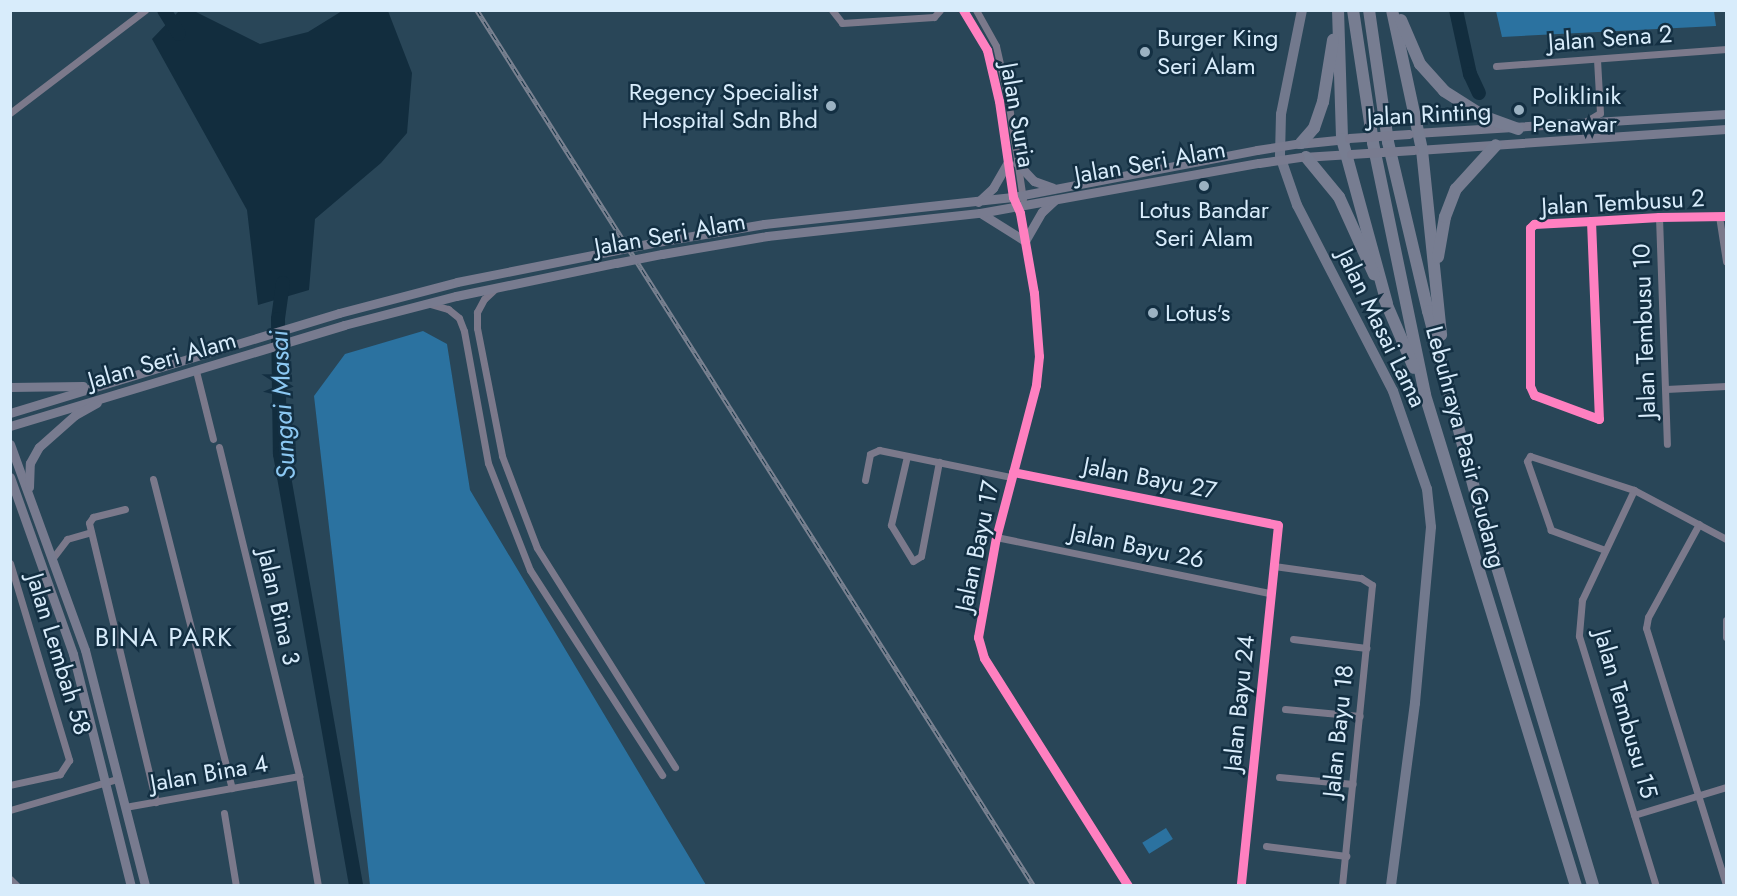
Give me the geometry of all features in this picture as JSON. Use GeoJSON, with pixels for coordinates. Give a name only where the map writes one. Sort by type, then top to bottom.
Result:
{"type":"FeatureCollection","features":[{"type":"Feature","properties":{"kind":"highway","name":"Lebuhraya Pasir Gudang"},"geometry":{"type":"LineString","coordinates":[[1353,10],[1373,143],[1425,394],[1576,885]]}},
{"type":"Feature","properties":{"kind":"highway","name":"Lebuhraya Pasir Gudang"},"geometry":{"type":"LineString","coordinates":[[1369,10],[1388,142],[1481,514],[1593,885]]}},
{"type":"Feature","properties":{"kind":"highway"},"geometry":{"type":"LineString","coordinates":[[1392,10],[1418,150],[1446,369]]}},
{"type":"Feature","properties":{"kind":"highway"},"geometry":{"type":"LineString","coordinates":[[1397,10],[1420,64],[1444,91],[1485,117],[1518,129]]}},
{"type":"Feature","properties":{"kind":"highway"},"geometry":{"type":"LineString","coordinates":[[1338,12],[1348,154],[1387,303]]}},
{"type":"Feature","properties":{"kind":"highway"},"geometry":{"type":"LineString","coordinates":[[1299,144],[1314,128],[1323,102],[1338,12]]}},
{"type":"Feature","properties":{"kind":"highway"},"geometry":{"type":"LineString","coordinates":[[1437,300],[1440,240],[1454,195],[1470,171],[1496,145]]}},
{"type":"Feature","properties":{"kind":"highway"},"geometry":{"type":"LineString","coordinates":[[1303,157],[1339,197],[1425,394]]}},
{"type":"Feature","properties":{"kind":"main road","name":"Jalan Masai Lama"},"geometry":{"type":"LineString","coordinates":[[1302,10],[1281,114],[1280,156],[1297,206],[1393,391],[1426,489],[1431,527],[1415,703],[1391,885]]}},
{"type":"Feature","properties":{"kind":"main road","name":"Jalan Rinting"},"geometry":{"type":"LineString","coordinates":[[1346,139],[1726,114]]}},
{"type":"Feature","properties":{"kind":"main road","name":"Jalan Rinting"},"geometry":{"type":"LineString","coordinates":[[1348,154],[1726,129]]}},
{"type":"Feature","properties":{"kind":"main road","name":"Jalan Seri Alam"},"geometry":{"type":"LineString","coordinates":[[10,426],[296,340],[429,303],[496,288],[615,263],[767,236],[980,213],[1257,150],[1346,139]]}},
{"type":"Feature","properties":{"kind":"main road","name":"Jalan Seri Alam"},"geometry":{"type":"LineString","coordinates":[[1056,194],[1259,163],[1348,154]]}},
{"type":"Feature","properties":{"kind":"main road"},"geometry":{"type":"LineString","coordinates":[[980,213],[1025,241],[1037,219],[1056,194],[1034,181],[1017,163]]}},
{"type":"Feature","properties":{"kind":"main road"},"geometry":{"type":"LineString","coordinates":[[978,202],[993,188],[1007,164]]}},
{"type":"Feature","properties":{"kind":"main road","name":"Jalan Seri Alam"},"geometry":{"type":"LineString","coordinates":[[10,413],[292,327],[457,282],[657,242],[764,224],[978,202],[1019,203]]}},
{"type":"Feature","properties":{"kind":"main road"},"geometry":{"type":"LineString","coordinates":[[10,387],[75,387],[110,382]]}},
{"type":"Feature","properties":{"kind":"main road"},"geometry":{"type":"LineString","coordinates":[[30,499],[28,475],[39,447],[75,415],[115,393]]}},
{"type":"Feature","properties":{"kind":"main road"},"geometry":{"type":"LineString","coordinates":[[10,444],[85,650],[145,885]]}},
{"type":"Feature","properties":{"kind":"main road"},"geometry":{"type":"LineString","coordinates":[[10,477],[73,654],[131,885]]}},
{"type":"Feature","properties":{"kind":"main road"},"geometry":{"type":"LineString","coordinates":[[10,484],[19,501]]}},
{"type":"Feature","properties":{"kind":"street"},"geometry":{"type":"LineString","coordinates":[[832,10],[842,23],[934,17],[940,10]]}},
{"type":"Feature","properties":{"kind":"street","name":"Jalan Suria"},"geometry":{"type":"LineString","coordinates":[[963,10],[987,50],[1007,164],[1019,203]]}},
{"type":"Feature","properties":{"kind":"street","name":"Jalan Suria"},"geometry":{"type":"LineString","coordinates":[[976,10],[996,46],[1017,163],[1019,203]]}},
{"type":"Feature","properties":{"kind":"street"},"geometry":{"type":"LineString","coordinates":[[10,113],[143,12]]}},
{"type":"Feature","properties":{"kind":"street","name":"Jalan Sena 2"},"geometry":{"type":"LineString","coordinates":[[1496,66],[1726,49]]}},
{"type":"Feature","properties":{"kind":"street"},"geometry":{"type":"LineString","coordinates":[[1580,124],[1600,112],[1597,59]]}},
{"type":"Feature","properties":{"kind":"street","name":"Jalan Bayu 17"},"geometry":{"type":"LineString","coordinates":[[1019,203],[1039,356],[1036,385],[996,537],[978,637],[984,658],[1128,885]]}},
{"type":"Feature","properties":{"kind":"street"},"geometry":{"type":"LineString","coordinates":[[1723,216],[1726,261]]}},
{"type":"Feature","properties":{"kind":"street","name":"Jalan Tembusu 2"},"geometry":{"type":"LineString","coordinates":[[1591,221],[1599,419],[1534,395],[1530,387],[1527,234],[1533,224],[1659,217],[1723,216]]}},
{"type":"Feature","properties":{"kind":"street","name":"Jalan Tembusu 10"},"geometry":{"type":"LineString","coordinates":[[1659,217],[1667,444]]}},
{"type":"Feature","properties":{"kind":"street"},"geometry":{"type":"LineString","coordinates":[[496,288],[484,298],[477,312],[477,328],[502,456],[537,548],[675,767]]}},
{"type":"Feature","properties":{"kind":"street"},"geometry":{"type":"LineString","coordinates":[[429,303],[448,309],[459,318],[464,331],[488,463],[530,570],[662,775]]}},
{"type":"Feature","properties":{"kind":"street"},"geometry":{"type":"LineString","coordinates":[[195,371],[213,439]]}},
{"type":"Feature","properties":{"kind":"street"},"geometry":{"type":"LineString","coordinates":[[1666,389],[1726,386]]}},
{"type":"Feature","properties":{"kind":"street","name":"Jalan Bina 3"},"geometry":{"type":"LineString","coordinates":[[219,447],[299,776],[318,885]]}},
{"type":"Feature","properties":{"kind":"street","name":"Jalan Bayu 27"},"geometry":{"type":"LineString","coordinates":[[865,480],[872,452],[1012,474],[1278,525]]}},
{"type":"Feature","properties":{"kind":"street"},"geometry":{"type":"LineString","coordinates":[[907,456],[891,525],[913,561],[921,556],[939,462]]}},
{"type":"Feature","properties":{"kind":"street"},"geometry":{"type":"LineString","coordinates":[[1605,550],[1551,530],[1527,461],[1530,456],[1634,490],[1726,539]]}},
{"type":"Feature","properties":{"kind":"street"},"geometry":{"type":"LineString","coordinates":[[153,479],[232,788]]}},
{"type":"Feature","properties":{"kind":"street","name":"Jalan Tembusu 15"},"geometry":{"type":"LineString","coordinates":[[1634,490],[1582,600],[1579,636],[1656,885]]}},
{"type":"Feature","properties":{"kind":"street"},"geometry":{"type":"LineString","coordinates":[[125,509],[93,517],[89,523],[156,802]]}},
{"type":"Feature","properties":{"kind":"street"},"geometry":{"type":"LineString","coordinates":[[1699,524],[1648,617],[1646,628],[1726,885]]}},
{"type":"Feature","properties":{"kind":"street","name":"Jalan Bayu 24"},"geometry":{"type":"LineString","coordinates":[[1241,885],[1278,525]]}},
{"type":"Feature","properties":{"kind":"street"},"geometry":{"type":"LineString","coordinates":[[52,559],[67,539],[91,532]]}},
{"type":"Feature","properties":{"kind":"street","name":"Jalan Bayu 26"},"geometry":{"type":"LineString","coordinates":[[996,537],[1270,593]]}},
{"type":"Feature","properties":{"kind":"street","name":"Jalan Lembah 58"},"geometry":{"type":"LineString","coordinates":[[10,563],[69,759],[60,774],[10,785]]}},
{"type":"Feature","properties":{"kind":"street","name":"Jalan Bayu 18"},"geometry":{"type":"LineString","coordinates":[[1274,566],[1370,581],[1360,716],[1342,885]]}},
{"type":"Feature","properties":{"kind":"street"},"geometry":{"type":"LineString","coordinates":[[1726,621],[1726,637]]}},
{"type":"Feature","properties":{"kind":"street"},"geometry":{"type":"LineString","coordinates":[[1293,639],[1366,648]]}},
{"type":"Feature","properties":{"kind":"street"},"geometry":{"type":"LineString","coordinates":[[1286,709],[1360,716]]}},
{"type":"Feature","properties":{"kind":"street","name":"Jalan Bina 4"},"geometry":{"type":"LineString","coordinates":[[125,807],[299,776]]}},
{"type":"Feature","properties":{"kind":"street"},"geometry":{"type":"LineString","coordinates":[[1279,777],[1353,784]]}},
{"type":"Feature","properties":{"kind":"street"},"geometry":{"type":"LineString","coordinates":[[10,810],[117,779]]}},
{"type":"Feature","properties":{"kind":"street"},"geometry":{"type":"LineString","coordinates":[[1634,815],[1726,787]]}},
{"type":"Feature","properties":{"kind":"street"},"geometry":{"type":"LineString","coordinates":[[224,813],[236,885]]}},
{"type":"Feature","properties":{"kind":"street"},"geometry":{"type":"LineString","coordinates":[[1266,846],[1346,856]]}},
{"type":"Feature","properties":{"kind":"street"},"geometry":{"type":"LineString","coordinates":[[10,879],[17,885]]}},
{"type":"Feature","properties":{"kind":"shaded area"},"geometry":{"type":"Polygon","coordinates":[[[179,11],[194,11],[260,44],[308,32],[342,11],[388,11],[412,73],[407,133],[381,163],[315,219],[309,290],[258,305],[247,210],[152,39],[179,11]]]}},
{"type":"Feature","properties":{"kind":"shaded area"},"geometry":{"type":"Polygon","coordinates":[[[1496,11],[1714,11],[1716,26],[1502,37],[1496,11]]]}},
{"type":"Feature","properties":{"kind":"shaded area"},"geometry":{"type":"Polygon","coordinates":[[[423,331],[447,344],[470,490],[706,885],[370,885],[314,396],[345,354],[423,331]]]}},
{"type":"Feature","properties":{"kind":"shaded area"},"geometry":{"type":"Polygon","coordinates":[[[1166,828],[1173,839],[1149,854],[1142,843],[1166,828]]]}},
{"type":"Feature","properties":{"kind":"waterway"},"geometry":{"type":"LineString","coordinates":[[164,10],[179,34]]}},
{"type":"Feature","properties":{"kind":"waterway"},"geometry":{"type":"LineString","coordinates":[[1456,10],[1470,74],[1479,93]]}},
{"type":"Feature","properties":{"kind":"waterway","name":"Sungai Masai"},"geometry":{"type":"LineString","coordinates":[[283,283],[278,319],[280,454],[356,886]]}},
{"type":"Feature","properties":{"kind":"railway"},"geometry":{"type":"LineString","coordinates":[[477,10],[1034,886]]}},
{"type":"Feature","properties":{"kind":"cycle path"},"geometry":{"type":"LineString","coordinates":[[963,10],[987,50],[999,101],[1013,197],[1020,213],[1034,293],[1039,356],[1036,385],[996,537],[978,637],[984,658],[1128,886]]}},
{"type":"Feature","properties":{"kind":"cycle path"},"geometry":{"type":"LineString","coordinates":[[1591,221],[1599,419],[1534,395],[1530,386],[1530,228],[1534,224],[1659,217],[1726,216]]}},
{"type":"Feature","properties":{"kind":"cycle path"},"geometry":{"type":"LineString","coordinates":[[1013,472],[1278,525],[1241,886]]}},
{"type":"Feature","properties":{"kind":"place","name":"Burger King Seri Alam"},"geometry":{"type":"Point","coordinates":[1145,52]}},
{"type":"Feature","properties":{"kind":"place","name":"Regency Specialist Hospital Sdn Bhd"},"geometry":{"type":"Point","coordinates":[831,106]}},
{"type":"Feature","properties":{"kind":"place","name":"Poliklinik Penawar"},"geometry":{"type":"Point","coordinates":[1519,110]}},
{"type":"Feature","properties":{"kind":"place","name":"Lotus Bandar Seri Alam"},"geometry":{"type":"Point","coordinates":[1204,186]}},
{"type":"Feature","properties":{"kind":"place","name":"Lotus's"},"geometry":{"type":"Point","coordinates":[1153,313]}},
{"type":"Feature","properties":{"kind":"district","name":"BINA PARK"},"geometry":{"type":"Point","coordinates":[164,638]}}]}
